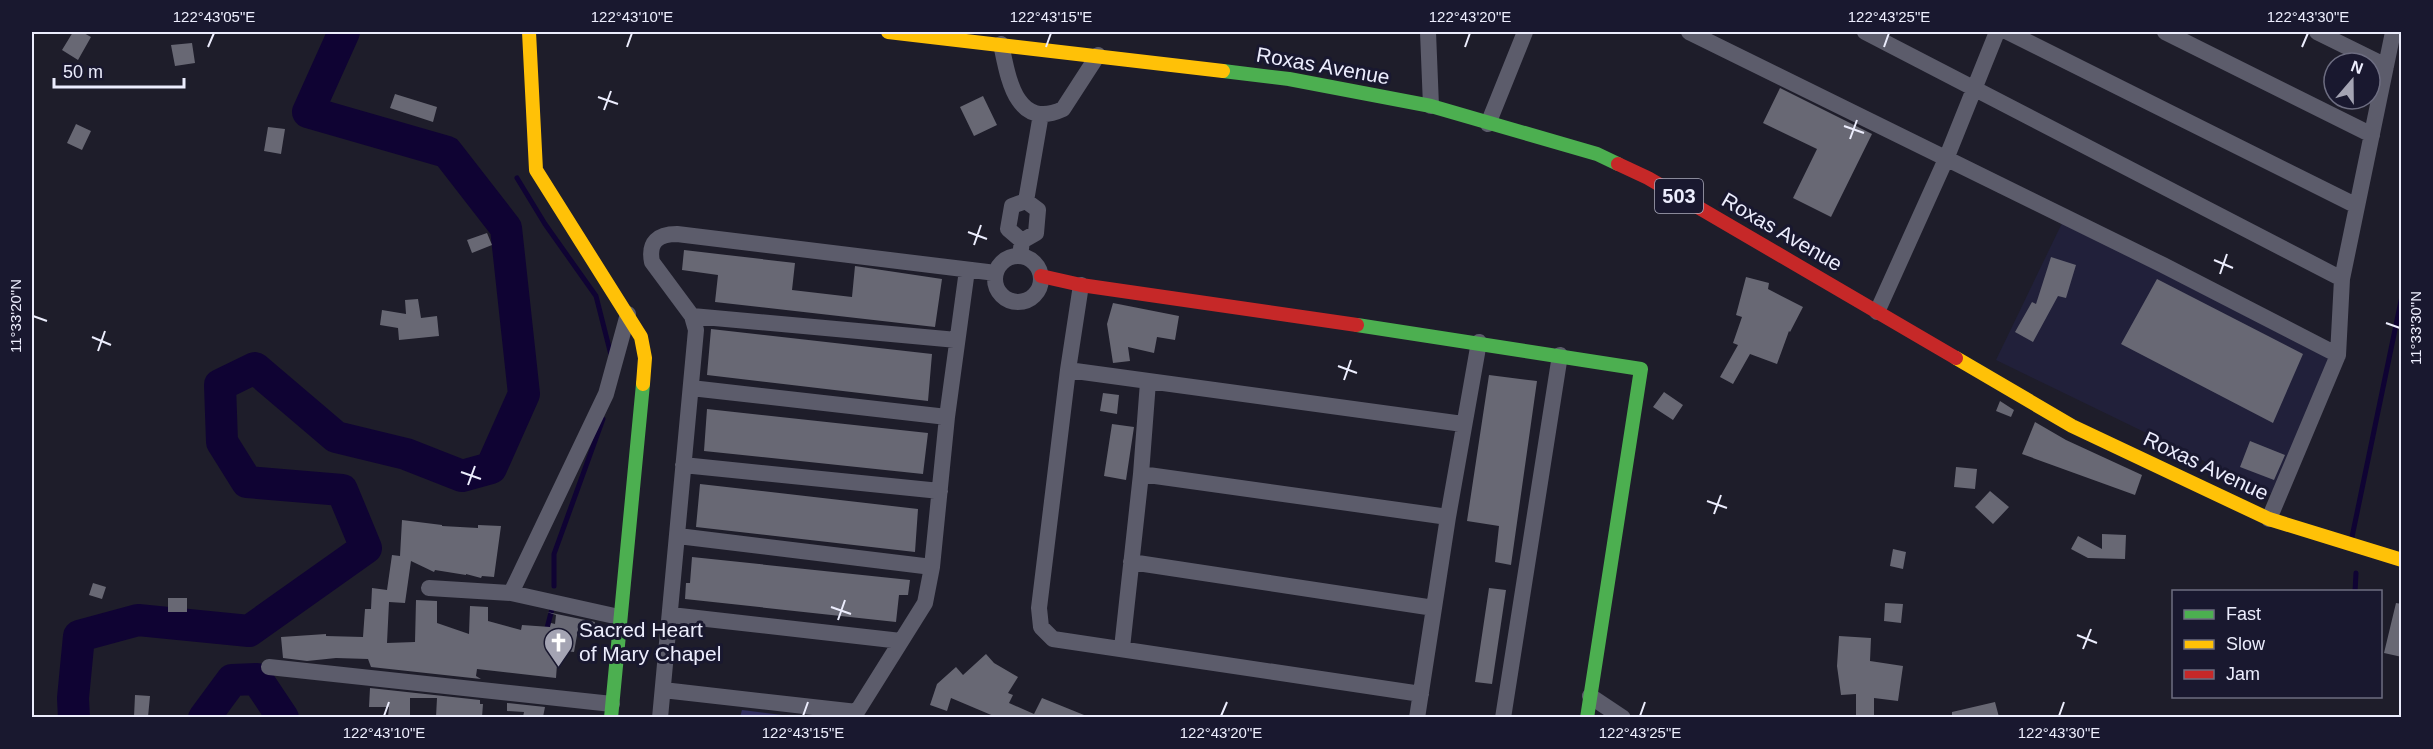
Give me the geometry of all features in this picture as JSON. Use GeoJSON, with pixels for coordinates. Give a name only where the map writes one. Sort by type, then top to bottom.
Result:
{"type":"FeatureCollection","features":[{"type":"Feature","properties":{"kind":"street"},"geometry":{"type":"LineString","coordinates":[[269,667],[612,711],[645,358],[641,337],[536,170],[529,32]]}},
{"type":"Feature","properties":{"kind":"street","name":"Roxas Avenue"},"geometry":{"type":"LineString","coordinates":[[888,32],[1289,79],[1431,106],[1597,154],[1648,178],[2072,426],[2269,519],[2402,560]]}},
{"type":"Feature","properties":{"kind":"street"},"geometry":{"type":"LineString","coordinates":[[1428,32],[1431,106]]}},
{"type":"Feature","properties":{"kind":"street"},"geometry":{"type":"LineString","coordinates":[[1488,124],[1525,32]]}},
{"type":"Feature","properties":{"kind":"street"},"geometry":{"type":"LineString","coordinates":[[1689,32],[2163,265],[2338,355]]}},
{"type":"Feature","properties":{"kind":"street"},"geometry":{"type":"LineString","coordinates":[[1865,32],[2342,279]]}},
{"type":"Feature","properties":{"kind":"street"},"geometry":{"type":"LineString","coordinates":[[1877,312],[1946,159],[1997,32]]}},
{"type":"Feature","properties":{"kind":"street"},"geometry":{"type":"LineString","coordinates":[[2008,32],[2357,206]]}},
{"type":"Feature","properties":{"kind":"street"},"geometry":{"type":"LineString","coordinates":[[2165,32],[2372,135]]}},
{"type":"Feature","properties":{"kind":"street"},"geometry":{"type":"LineString","coordinates":[[2318,32],[2386,66]]}},
{"type":"Feature","properties":{"kind":"street"},"geometry":{"type":"LineString","coordinates":[[2269,519],[2338,355],[2342,279],[2393,32]]}},
{"type":"Feature","properties":{"kind":"street"},"geometry":{"type":"LineString","coordinates":[[1001,44],[1011,88],[1020,103],[1029,111],[1041,114],[1063,109],[1098,56]]}},
{"type":"Feature","properties":{"kind":"street"},"geometry":{"type":"LineString","coordinates":[[1026,201],[1041,114]]}},
{"type":"Feature","properties":{"kind":"street"},"geometry":{"type":"LineString","coordinates":[[1026,201],[1012,206],[1008,230],[1021,248],[1034,261],[1041,276],[1041,284],[1032,297],[1017,302],[1003,296],[998,289],[996,273],[1004,260],[1021,248],[1036,233],[1038,210],[1026,201]]}},
{"type":"Feature","properties":{"kind":"street"},"geometry":{"type":"LineString","coordinates":[[660,717],[696,330],[692,316],[652,262],[650,252],[652,245],[659,237],[666,234],[996,273]]}},
{"type":"Feature","properties":{"kind":"street"},"geometry":{"type":"LineString","coordinates":[[663,690],[855,715],[925,603],[932,567],[947,417],[967,270]]}},
{"type":"Feature","properties":{"kind":"street"},"geometry":{"type":"LineString","coordinates":[[1041,276],[1081,285],[1479,342],[1641,369],[1587,717]]}},
{"type":"Feature","properties":{"kind":"street"},"geometry":{"type":"LineString","coordinates":[[1081,285],[1068,370],[1039,608],[1041,627],[1053,639],[1421,694]]}},
{"type":"Feature","properties":{"kind":"street"},"geometry":{"type":"LineString","coordinates":[[511,593],[606,394],[627,314]]}},
{"type":"Feature","properties":{"kind":"street"},"geometry":{"type":"LineString","coordinates":[[692,316],[957,340]]}},
{"type":"Feature","properties":{"kind":"street"},"geometry":{"type":"LineString","coordinates":[[1417,717],[1463,424],[1479,342]]}},
{"type":"Feature","properties":{"kind":"street"},"geometry":{"type":"LineString","coordinates":[[1503,717],[1560,355]]}},
{"type":"Feature","properties":{"kind":"street"},"geometry":{"type":"LineString","coordinates":[[1068,370],[1463,424]]}},
{"type":"Feature","properties":{"kind":"street"},"geometry":{"type":"LineString","coordinates":[[1122,648],[1141,474],[1148,382]]}},
{"type":"Feature","properties":{"kind":"street"},"geometry":{"type":"LineString","coordinates":[[692,388],[947,417]]}},
{"type":"Feature","properties":{"kind":"street"},"geometry":{"type":"LineString","coordinates":[[683,465],[940,491]]}},
{"type":"Feature","properties":{"kind":"street"},"geometry":{"type":"LineString","coordinates":[[1141,474],[1448,517]]}},
{"type":"Feature","properties":{"kind":"street"},"geometry":{"type":"LineString","coordinates":[[678,536],[932,567]]}},
{"type":"Feature","properties":{"kind":"street"},"geometry":{"type":"LineString","coordinates":[[1131,562],[1434,608]]}},
{"type":"Feature","properties":{"kind":"street"},"geometry":{"type":"LineString","coordinates":[[429,588],[511,593],[619,617]]}},
{"type":"Feature","properties":{"kind":"street"},"geometry":{"type":"LineString","coordinates":[[671,615],[901,641]]}},
{"type":"Feature","properties":{"kind":"street"},"geometry":{"type":"LineString","coordinates":[[1590,696],[1623,717]]}},
{"type":"Feature","properties":{"kind":"shaded area"},"geometry":{"type":"Polygon","coordinates":[[[2064,219],[2336,355],[2274,495],[1996,360],[2064,219]]]}},
{"type":"Feature","properties":{"kind":"shaded area"},"geometry":{"type":"Polygon","coordinates":[[[742,710],[798,717],[740,717],[742,710]]]}},
{"type":"Feature","properties":{"kind":"building"},"geometry":{"type":"Polygon","coordinates":[[[73,32],[82,32],[91,37],[78,60],[62,50],[73,32]]]}},
{"type":"Feature","properties":{"kind":"building"},"geometry":{"type":"Polygon","coordinates":[[[192,43],[195,63],[175,66],[171,45],[192,43]]]}},
{"type":"Feature","properties":{"kind":"building"},"geometry":{"type":"Polygon","coordinates":[[[1780,88],[1872,134],[1831,217],[1793,198],[1817,149],[1763,123],[1780,88]]]}},
{"type":"Feature","properties":{"kind":"building"},"geometry":{"type":"Polygon","coordinates":[[[395,94],[437,107],[433,122],[390,108],[395,94]]]}},
{"type":"Feature","properties":{"kind":"building"},"geometry":{"type":"Polygon","coordinates":[[[983,96],[997,125],[974,136],[960,107],[983,96]]]}},
{"type":"Feature","properties":{"kind":"building"},"geometry":{"type":"Polygon","coordinates":[[[76,124],[91,131],[82,150],[67,143],[76,124]]]}},
{"type":"Feature","properties":{"kind":"building"},"geometry":{"type":"Polygon","coordinates":[[[268,127],[285,129],[281,154],[264,151],[268,127]]]}},
{"type":"Feature","properties":{"kind":"building"},"geometry":{"type":"Polygon","coordinates":[[[487,233],[492,245],[472,253],[467,240],[487,233]]]}},
{"type":"Feature","properties":{"kind":"building"},"geometry":{"type":"Polygon","coordinates":[[[684,250],[795,263],[792,290],[852,297],[855,266],[942,279],[935,327],[715,302],[718,275],[682,270],[684,250]]]}},
{"type":"Feature","properties":{"kind":"building"},"geometry":{"type":"Polygon","coordinates":[[[2051,257],[2076,265],[2066,298],[2058,296],[2033,342],[2015,332],[2032,302],[2036,304],[2051,257]]]}},
{"type":"Feature","properties":{"kind":"building"},"geometry":{"type":"Polygon","coordinates":[[[1746,277],[1769,283],[1768,289],[1803,307],[1789,331],[1777,364],[1750,354],[1733,384],[1720,377],[1738,345],[1733,343],[1742,317],[1736,315],[1746,277]]]}},
{"type":"Feature","properties":{"kind":"building"},"geometry":{"type":"Polygon","coordinates":[[[2157,279],[2303,354],[2273,423],[2121,344],[2157,279]]]}},
{"type":"Feature","properties":{"kind":"building"},"geometry":{"type":"Polygon","coordinates":[[[418,299],[421,318],[437,316],[439,336],[399,340],[398,328],[380,325],[382,310],[406,314],[405,300],[418,299]]]}},
{"type":"Feature","properties":{"kind":"building"},"geometry":{"type":"Polygon","coordinates":[[[1113,303],[1179,316],[1175,340],[1157,337],[1154,353],[1128,347],[1130,361],[1113,363],[1107,324],[1113,303]]]}},
{"type":"Feature","properties":{"kind":"building"},"geometry":{"type":"Polygon","coordinates":[[[711,329],[932,354],[928,401],[707,375],[711,329]]]}},
{"type":"Feature","properties":{"kind":"building"},"geometry":{"type":"Polygon","coordinates":[[[1489,375],[1537,381],[1511,565],[1495,562],[1499,526],[1467,521],[1489,375]]]}},
{"type":"Feature","properties":{"kind":"building"},"geometry":{"type":"Polygon","coordinates":[[[1664,392],[1683,405],[1673,420],[1653,407],[1664,392]]]}},
{"type":"Feature","properties":{"kind":"building"},"geometry":{"type":"Polygon","coordinates":[[[1103,393],[1119,395],[1117,414],[1100,411],[1103,393]]]}},
{"type":"Feature","properties":{"kind":"building"},"geometry":{"type":"Polygon","coordinates":[[[2000,401],[2014,410],[2011,417],[1996,411],[2000,401]]]}},
{"type":"Feature","properties":{"kind":"building"},"geometry":{"type":"Polygon","coordinates":[[[707,409],[928,433],[923,474],[704,451],[707,409]]]}},
{"type":"Feature","properties":{"kind":"building"},"geometry":{"type":"Polygon","coordinates":[[[2035,422],[2066,440],[2142,475],[2135,495],[2022,454],[2035,422]]]}},
{"type":"Feature","properties":{"kind":"building"},"geometry":{"type":"Polygon","coordinates":[[[1112,424],[1134,427],[1126,480],[1104,476],[1112,424]]]}},
{"type":"Feature","properties":{"kind":"building"},"geometry":{"type":"Polygon","coordinates":[[[2250,441],[2285,455],[2274,480],[2240,467],[2250,441]]]}},
{"type":"Feature","properties":{"kind":"building"},"geometry":{"type":"Polygon","coordinates":[[[1956,467],[1977,469],[1975,489],[1954,487],[1956,467]]]}},
{"type":"Feature","properties":{"kind":"building"},"geometry":{"type":"Polygon","coordinates":[[[700,484],[918,509],[915,552],[696,527],[700,484]]]}},
{"type":"Feature","properties":{"kind":"building"},"geometry":{"type":"Polygon","coordinates":[[[1990,491],[2009,507],[1993,524],[1975,507],[1990,491]]]}},
{"type":"Feature","properties":{"kind":"building"},"geometry":{"type":"Polygon","coordinates":[[[402,520],[442,526],[478,528],[478,525],[501,526],[494,577],[482,576],[481,578],[435,570],[434,572],[411,561],[405,603],[389,602],[387,643],[415,642],[416,600],[437,601],[437,623],[469,634],[470,606],[488,607],[488,621],[521,630],[522,625],[550,627],[551,623],[555,624],[556,615],[547,612],[595,622],[593,629],[579,624],[574,652],[558,650],[556,678],[477,669],[476,676],[481,679],[371,667],[368,659],[336,658],[307,661],[283,658],[281,637],[326,634],[326,636],[363,637],[365,609],[371,609],[372,588],[387,590],[392,555],[400,556],[402,520]]]}},
{"type":"Feature","properties":{"kind":"building"},"geometry":{"type":"Polygon","coordinates":[[[2102,534],[2126,535],[2125,559],[2088,558],[2071,549],[2078,536],[2102,549],[2102,534]]]}},
{"type":"Feature","properties":{"kind":"building"},"geometry":{"type":"Polygon","coordinates":[[[1893,549],[1906,552],[1903,569],[1890,566],[1893,549]]]}},
{"type":"Feature","properties":{"kind":"building"},"geometry":{"type":"Polygon","coordinates":[[[692,557],[910,580],[908,595],[899,595],[896,622],[685,599],[686,583],[690,583],[692,557]]]}},
{"type":"Feature","properties":{"kind":"building"},"geometry":{"type":"Polygon","coordinates":[[[93,583],[106,587],[102,599],[89,595],[93,583]]]}},
{"type":"Feature","properties":{"kind":"building"},"geometry":{"type":"Polygon","coordinates":[[[1489,588],[1506,590],[1492,684],[1475,682],[1489,588]]]}},
{"type":"Feature","properties":{"kind":"building"},"geometry":{"type":"Polygon","coordinates":[[[168,598],[187,598],[187,612],[168,612],[168,598]]]}},
{"type":"Feature","properties":{"kind":"building"},"geometry":{"type":"Polygon","coordinates":[[[1885,603],[1903,604],[1901,623],[1884,621],[1885,603]]]}},
{"type":"Feature","properties":{"kind":"building"},"geometry":{"type":"Polygon","coordinates":[[[2396,603],[2402,604],[2402,657],[2384,653],[2396,603]]]}},
{"type":"Feature","properties":{"kind":"building"},"geometry":{"type":"Polygon","coordinates":[[[1839,636],[1871,638],[1870,661],[1903,666],[1898,701],[1874,698],[1874,717],[1856,717],[1856,694],[1841,695],[1837,666],[1839,636]]]}},
{"type":"Feature","properties":{"kind":"building"},"geometry":{"type":"Polygon","coordinates":[[[986,654],[994,663],[1018,677],[1008,693],[1013,695],[1009,703],[1034,714],[1042,698],[1089,717],[996,717],[951,698],[947,711],[930,705],[937,684],[956,667],[963,675],[986,654]]]}},
{"type":"Feature","properties":{"kind":"building"},"geometry":{"type":"Polygon","coordinates":[[[370,688],[480,700],[480,704],[483,704],[482,717],[436,717],[437,698],[410,698],[410,717],[388,717],[389,707],[369,707],[370,688]]]}},
{"type":"Feature","properties":{"kind":"building"},"geometry":{"type":"Polygon","coordinates":[[[135,695],[150,696],[148,717],[134,717],[135,695]]]}},
{"type":"Feature","properties":{"kind":"building"},"geometry":{"type":"Polygon","coordinates":[[[1995,702],[1999,717],[1952,717],[1952,712],[1995,702]]]}},
{"type":"Feature","properties":{"kind":"building"},"geometry":{"type":"Polygon","coordinates":[[[507,703],[545,707],[543,717],[523,717],[524,712],[507,711],[507,703]]]}},
{"type":"Feature","properties":{"kind":"waterway"},"geometry":{"type":"LineString","coordinates":[[74,718],[73,698],[79,636],[138,620],[249,631],[366,548],[342,490],[247,482],[222,442],[220,385],[255,368],[336,437],[406,454],[462,476],[491,468],[524,394],[506,228],[447,152],[308,112],[344,32]]}},
{"type":"Feature","properties":{"kind":"waterway"},"geometry":{"type":"LineString","coordinates":[[517,178],[545,224],[596,296],[611,355]]}},
{"type":"Feature","properties":{"kind":"waterway"},"geometry":{"type":"LineString","coordinates":[[2352,537],[2402,296]]}},
{"type":"Feature","properties":{"kind":"waterway"},"geometry":{"type":"LineString","coordinates":[[554,586],[554,554],[603,419]]}},
{"type":"Feature","properties":{"kind":"waterway"},"geometry":{"type":"LineString","coordinates":[[2355,590],[2356,573]]}},
{"type":"Feature","properties":{"kind":"waterway"},"geometry":{"type":"LineString","coordinates":[[546,632],[552,609]]}},
{"type":"Feature","properties":{"kind":"waterway"},"geometry":{"type":"LineString","coordinates":[[204,718],[232,680],[257,679],[283,718]]}},
{"type":"Feature","properties":{"kind":"traffic: fast"},"geometry":{"type":"LineString","coordinates":[[1223,71],[1289,79],[1431,106],[1597,154],[1618,164]]}},
{"type":"Feature","properties":{"kind":"traffic: fast"},"geometry":{"type":"LineString","coordinates":[[1357,325],[1641,369],[1587,718]]}},
{"type":"Feature","properties":{"kind":"traffic: fast"},"geometry":{"type":"LineString","coordinates":[[611,718],[643,384]]}},
{"type":"Feature","properties":{"kind":"traffic: slow"},"geometry":{"type":"LineString","coordinates":[[529,32],[536,170],[641,337],[645,358],[643,384]]}},
{"type":"Feature","properties":{"kind":"traffic: slow"},"geometry":{"type":"LineString","coordinates":[[888,32],[1223,71]]}},
{"type":"Feature","properties":{"kind":"traffic: slow"},"geometry":{"type":"LineString","coordinates":[[1956,358],[2072,426],[2269,519],[2402,560]]}},
{"type":"Feature","properties":{"kind":"traffic: jam"},"geometry":{"type":"LineString","coordinates":[[1618,164],[1648,178],[1956,358]]}},
{"type":"Feature","properties":{"kind":"traffic: jam"},"geometry":{"type":"LineString","coordinates":[[1041,276],[1081,285],[1357,325]]}},
{"type":"Feature","properties":{"kind":"place","name":"Sacred Heart of Mary Chapel"},"geometry":{"type":"Point","coordinates":[558,668]}}]}
